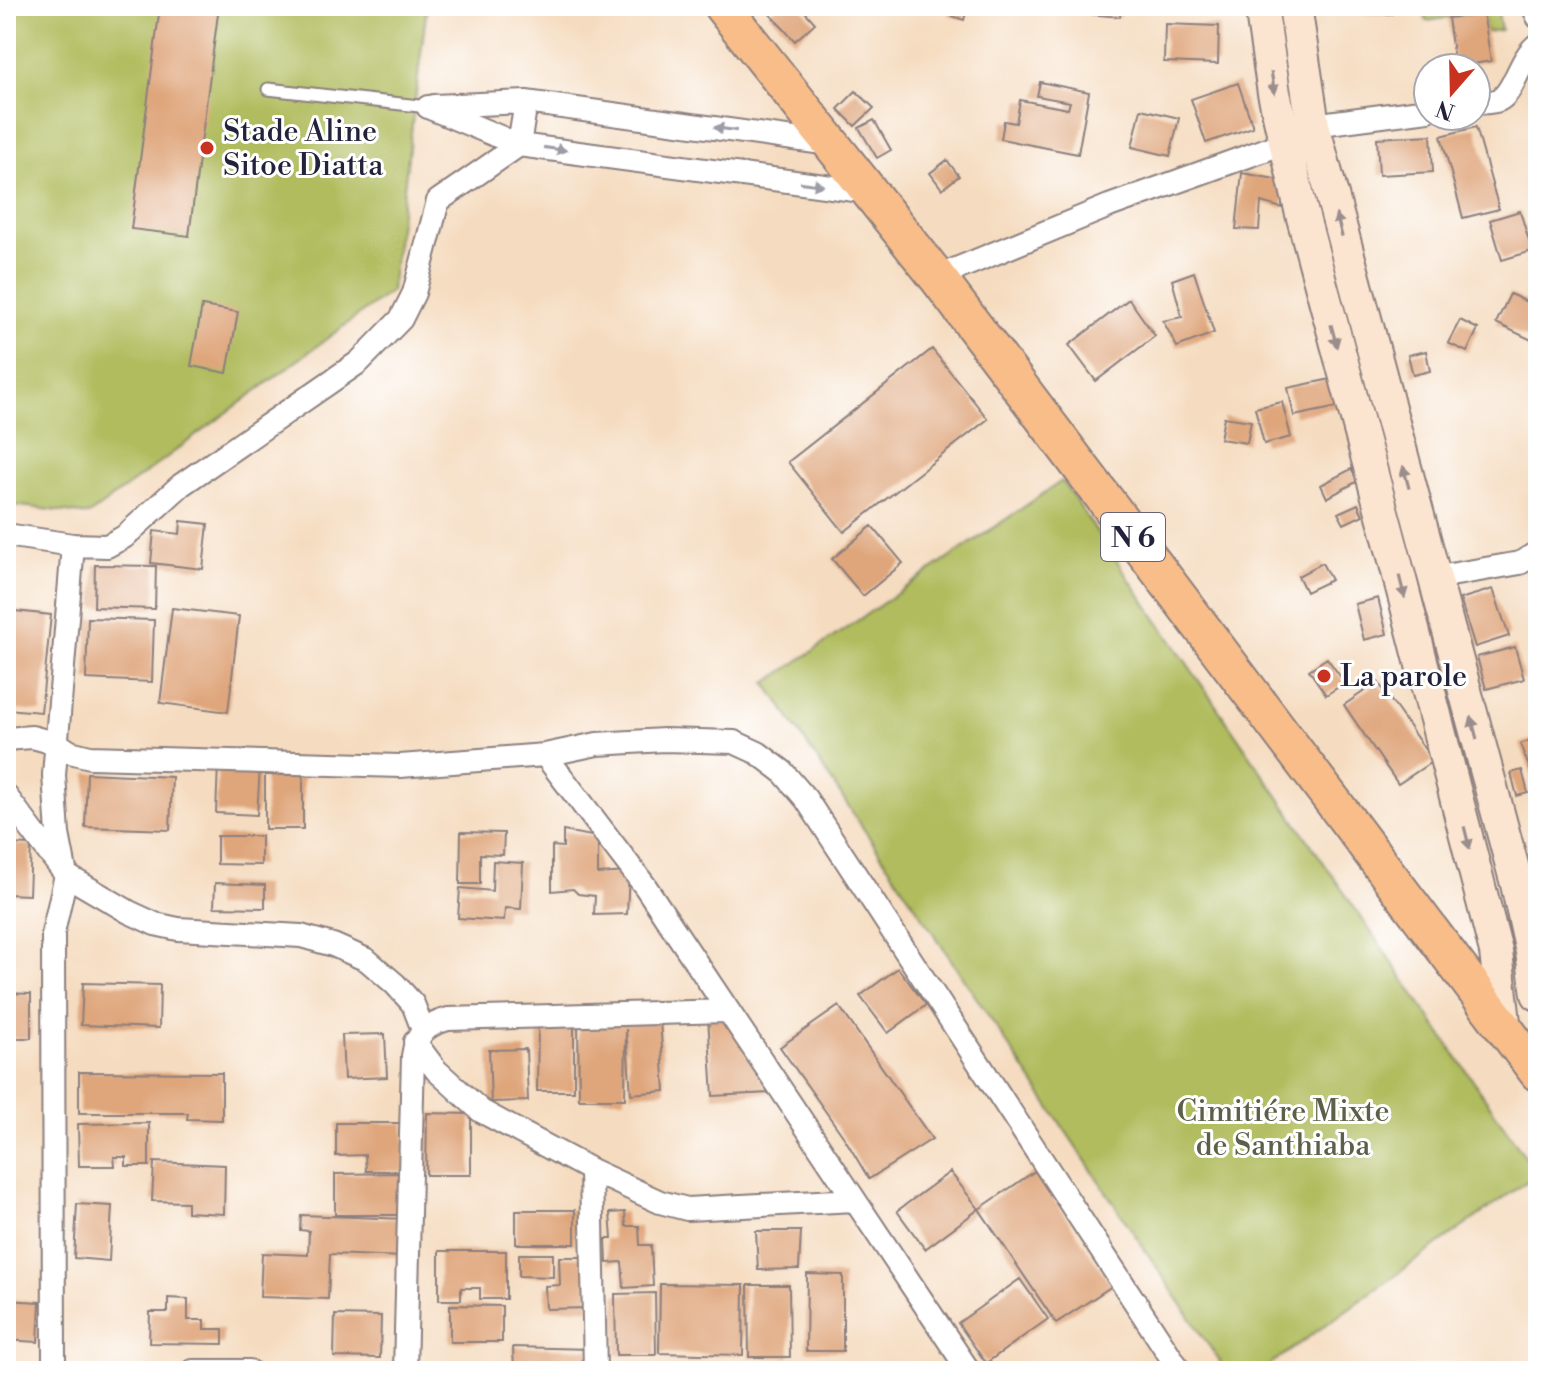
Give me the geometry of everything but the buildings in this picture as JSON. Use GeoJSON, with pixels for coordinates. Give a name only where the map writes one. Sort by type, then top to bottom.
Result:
{"type":"FeatureCollection","features":[{"type":"Feature","properties":{"kind":"main road","name":"N 6"},"geometry":{"type":"LineString","coordinates":[[722,6],[937,277],[1538,1073]]}},
{"type":"Feature","properties":{"kind":"street"},"geometry":{"type":"LineString","coordinates":[[1261,6],[1284,143],[1496,952],[1505,1031]]}},
{"type":"Feature","properties":{"kind":"street"},"geometry":{"type":"LineString","coordinates":[[1295,6],[1313,125],[1517,884],[1538,994]]}},
{"type":"Feature","properties":{"kind":"street"},"geometry":{"type":"LineString","coordinates":[[1533,6],[1538,17]]}},
{"type":"Feature","properties":{"kind":"street"},"geometry":{"type":"LineString","coordinates":[[1492,101],[1504,96],[1524,58],[1538,44]]}},
{"type":"Feature","properties":{"kind":"street"},"geometry":{"type":"LineString","coordinates":[[428,107],[526,102],[830,144]]}},
{"type":"Feature","properties":{"kind":"street"},"geometry":{"type":"LineString","coordinates":[[6,535],[73,545],[107,546],[124,537],[181,485],[359,362],[401,319],[414,293],[438,201],[519,145],[526,102]]}},
{"type":"Feature","properties":{"kind":"street"},"geometry":{"type":"LineString","coordinates":[[428,107],[519,145],[869,192]]}},
{"type":"Feature","properties":{"kind":"street"},"geometry":{"type":"LineString","coordinates":[[1313,125],[1412,112]]}},
{"type":"Feature","properties":{"kind":"street"},"geometry":{"type":"LineString","coordinates":[[937,277],[1109,206],[1284,143]]}},
{"type":"Feature","properties":{"kind":"street"},"geometry":{"type":"LineString","coordinates":[[54,1371],[53,933],[66,875],[58,834],[54,775],[73,545]]}},
{"type":"Feature","properties":{"kind":"street"},"geometry":{"type":"LineString","coordinates":[[1433,578],[1520,563],[1538,552]]}},
{"type":"Feature","properties":{"kind":"street"},"geometry":{"type":"LineString","coordinates":[[6,739],[32,737],[90,757],[400,766],[545,755],[597,744],[664,740],[734,742],[758,753],[782,771],[815,813],[1180,1371]]}},
{"type":"Feature","properties":{"kind":"street"},"geometry":{"type":"LineString","coordinates":[[545,755],[645,886],[969,1371]]}},
{"type":"Feature","properties":{"kind":"street"},"geometry":{"type":"LineString","coordinates":[[6,796],[66,875],[129,912],[155,924],[178,929],[301,936],[333,945],[367,960],[413,1004],[419,1036],[405,1371]]}},
{"type":"Feature","properties":{"kind":"street"},"geometry":{"type":"LineString","coordinates":[[419,1036],[448,1019],[727,1011]]}},
{"type":"Feature","properties":{"kind":"street"},"geometry":{"type":"LineString","coordinates":[[419,1036],[436,1070],[468,1102],[591,1170],[660,1202],[687,1209],[854,1200]]}},
{"type":"Feature","properties":{"kind":"street"},"geometry":{"type":"LineString","coordinates":[[591,1170],[595,1371]]}},
{"type":"Feature","properties":{"kind":"street"},"geometry":{"type":"LineString","coordinates":[[193,1371],[249,1371]]}},
{"type":"Feature","properties":{"kind":"lane"},"geometry":{"type":"LineString","coordinates":[[268,89],[428,107]]}},
{"type":"Feature","properties":{"kind":"green space","name":"Stade Aline Sitoe Diatta"},"geometry":{"type":"Polygon","coordinates":[[[6,6],[427,6],[391,291],[89,515],[6,504],[6,6]]]}},
{"type":"Feature","properties":{"kind":"green space"},"geometry":{"type":"Polygon","coordinates":[[[1423,6],[1497,6],[1501,30],[1486,32],[1483,12],[1426,21],[1423,6]]]}},
{"type":"Feature","properties":{"kind":"green space","name":"Cimitiére Mixte de Santhiaba"},"geometry":{"type":"Polygon","coordinates":[[[1062,481],[1537,1174],[1261,1371],[1226,1371],[766,683],[1062,481]]]}},
{"type":"Feature","properties":{"kind":"place","name":"Stade Aline Sitoe Diatta"},"geometry":{"type":"Point","coordinates":[207,148]}},
{"type":"Feature","properties":{"kind":"place","name":"La parole"},"geometry":{"type":"Point","coordinates":[1324,676]}}]}
